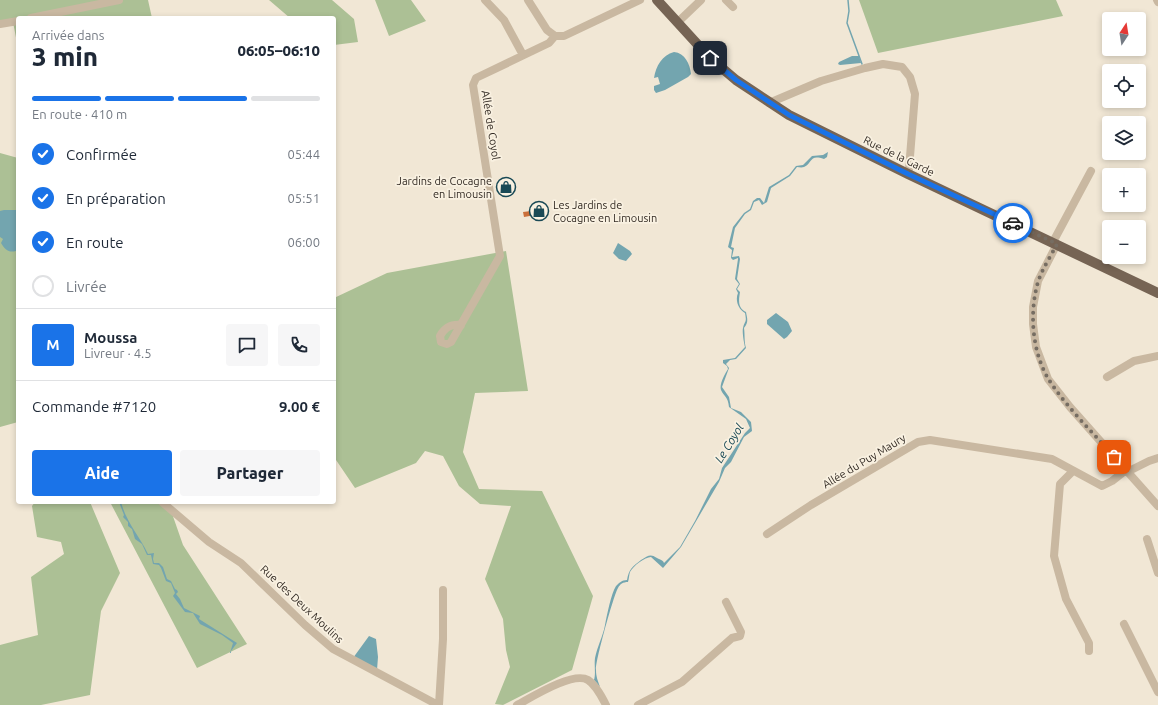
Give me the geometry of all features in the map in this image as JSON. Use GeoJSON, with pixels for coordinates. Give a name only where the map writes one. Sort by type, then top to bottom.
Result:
{"type":"FeatureCollection","features":[{"type":"Feature","properties":{"kind":"main road","name":"Rue de la Garde"},"geometry":{"type":"LineString","coordinates":[[657,0],[710,58],[736,80],[769,103],[809,125],[908,174],[1158,293]]}},
{"type":"Feature","properties":{"kind":"street"},"geometry":{"type":"LineString","coordinates":[[40,16],[119,0]]}},
{"type":"Feature","properties":{"kind":"street"},"geometry":{"type":"LineString","coordinates":[[486,0],[504,20],[523,55]]}},
{"type":"Feature","properties":{"kind":"street"},"geometry":{"type":"LineString","coordinates":[[528,0],[547,30],[555,36]]}},
{"type":"Feature","properties":{"kind":"street","name":"Allée de Coyol"},"geometry":{"type":"LineString","coordinates":[[461,325],[500,256],[473,85],[476,78],[549,43],[555,36],[564,36],[640,0]]}},
{"type":"Feature","properties":{"kind":"street"},"geometry":{"type":"LineString","coordinates":[[678,22],[701,0]]}},
{"type":"Feature","properties":{"kind":"street"},"geometry":{"type":"LineString","coordinates":[[726,0],[733,7]]}},
{"type":"Feature","properties":{"kind":"street"},"geometry":{"type":"LineString","coordinates":[[0,24],[16,20]]}},
{"type":"Feature","properties":{"kind":"street"},"geometry":{"type":"LineString","coordinates":[[769,103],[821,81],[865,68],[883,64],[902,67],[910,77],[916,94],[908,174]]}},
{"type":"Feature","properties":{"kind":"street"},"geometry":{"type":"LineString","coordinates":[[1091,171],[1038,281],[1033,307],[1033,324],[1036,347],[1048,379],[1070,407],[1158,506]]}},
{"type":"Feature","properties":{"kind":"street"},"geometry":{"type":"LineString","coordinates":[[1108,377],[1134,362],[1158,356]]}},
{"type":"Feature","properties":{"kind":"street","name":"Allée du Puy Maury"},"geometry":{"type":"LineString","coordinates":[[767,534],[812,505],[918,442],[930,440],[1052,460],[1102,486],[1126,471]]}},
{"type":"Feature","properties":{"kind":"street"},"geometry":{"type":"LineString","coordinates":[[1126,471],[1149,460],[1158,458]]}},
{"type":"Feature","properties":{"kind":"street"},"geometry":{"type":"LineString","coordinates":[[1073,471],[1060,484],[1054,556],[1066,599],[1089,643],[1089,651]]}},
{"type":"Feature","properties":{"kind":"street","name":"Rue des Deux Moulins"},"geometry":{"type":"LineString","coordinates":[[164,504],[209,542],[241,563],[305,625],[333,649],[438,705]]}},
{"type":"Feature","properties":{"kind":"street"},"geometry":{"type":"LineString","coordinates":[[1147,539],[1158,572]]}},
{"type":"Feature","properties":{"kind":"street"},"geometry":{"type":"LineString","coordinates":[[438,705],[443,639],[443,590]]}},
{"type":"Feature","properties":{"kind":"street"},"geometry":{"type":"LineString","coordinates":[[638,705],[682,682],[732,638],[740,636],[741,632],[726,602]]}},
{"type":"Feature","properties":{"kind":"street"},"geometry":{"type":"LineString","coordinates":[[1124,624],[1158,692]]}},
{"type":"Feature","properties":{"kind":"street"},"geometry":{"type":"LineString","coordinates":[[518,705],[568,680],[578,677],[588,680],[600,694],[606,705]]}},
{"type":"Feature","properties":{"kind":"green space"},"geometry":{"type":"Polygon","coordinates":[[[0,0],[148,0],[152,16],[16,16],[16,38],[13,22],[0,24],[0,0]]]}},
{"type":"Feature","properties":{"kind":"green space"},"geometry":{"type":"Polygon","coordinates":[[[269,0],[332,0],[354,19],[358,42],[336,45],[336,16],[288,16],[269,0]]]}},
{"type":"Feature","properties":{"kind":"green space"},"geometry":{"type":"Polygon","coordinates":[[[375,0],[411,0],[426,21],[389,36],[375,0]]]}},
{"type":"Feature","properties":{"kind":"green space"},"geometry":{"type":"Polygon","coordinates":[[[859,0],[1056,0],[1063,16],[878,53],[859,0]]]}},
{"type":"Feature","properties":{"kind":"green space"},"geometry":{"type":"Polygon","coordinates":[[[0,153],[16,157],[16,423],[0,427],[0,153]]]}},
{"type":"Feature","properties":{"kind":"green space"},"geometry":{"type":"Polygon","coordinates":[[[506,251],[528,391],[475,393],[463,452],[479,489],[542,491],[593,596],[572,670],[503,705],[495,704],[510,667],[506,650],[503,619],[485,579],[511,506],[480,504],[459,486],[443,456],[425,451],[416,463],[355,488],[336,460],[336,297],[387,273],[506,251]]]}},
{"type":"Feature","properties":{"kind":"green space"},"geometry":{"type":"Polygon","coordinates":[[[34,504],[91,504],[120,573],[101,611],[90,695],[41,705],[0,705],[0,645],[38,635],[31,577],[64,554],[61,542],[37,537],[32,506],[34,504]]]}},
{"type":"Feature","properties":{"kind":"green space"},"geometry":{"type":"Polygon","coordinates":[[[111,504],[169,504],[183,545],[247,644],[197,668],[111,504]]]}},
{"type":"Feature","properties":{"kind":"water"},"geometry":{"type":"Polygon","coordinates":[[[674,52],[681,54],[684,57],[691,74],[665,90],[656,93],[654,86],[660,84],[658,77],[654,78],[656,69],[663,58],[674,52]]]}},
{"type":"Feature","properties":{"kind":"water"},"geometry":{"type":"Polygon","coordinates":[[[852,56],[859,56],[861,63],[838,64],[839,62],[852,56]]]}},
{"type":"Feature","properties":{"kind":"water"},"geometry":{"type":"Polygon","coordinates":[[[828,152],[827,157],[824,159],[813,158],[804,167],[797,167],[790,176],[771,188],[767,202],[762,205],[759,200],[754,202],[751,210],[745,214],[735,228],[731,247],[734,248],[732,257],[739,256],[740,259],[737,279],[740,284],[737,289],[740,292],[740,306],[746,312],[747,318],[747,324],[744,328],[746,348],[736,359],[730,360],[726,364],[729,368],[722,387],[729,397],[731,408],[741,412],[751,422],[752,431],[744,437],[731,462],[725,468],[719,482],[681,547],[663,568],[651,557],[643,560],[630,572],[628,582],[621,584],[619,587],[609,614],[596,664],[596,675],[600,687],[594,680],[595,658],[616,586],[622,581],[627,580],[631,568],[647,556],[655,556],[664,563],[680,547],[711,489],[719,479],[722,468],[745,433],[750,428],[746,419],[729,407],[728,401],[721,390],[723,379],[728,369],[723,363],[723,360],[735,358],[745,347],[743,330],[746,316],[738,304],[738,293],[736,289],[739,284],[735,279],[738,258],[733,260],[731,258],[732,250],[728,247],[733,227],[744,213],[750,209],[753,201],[760,198],[764,203],[769,187],[789,175],[796,166],[803,165],[812,156],[823,155],[828,152]]]}},
{"type":"Feature","properties":{"kind":"water"},"geometry":{"type":"Polygon","coordinates":[[[16,210],[16,251],[13,252],[4,248],[1,243],[3,239],[0,237],[0,211],[16,210]]]}},
{"type":"Feature","properties":{"kind":"water"},"geometry":{"type":"Polygon","coordinates":[[[618,243],[632,254],[626,261],[619,259],[613,253],[618,243]]]}},
{"type":"Feature","properties":{"kind":"water"},"geometry":{"type":"Polygon","coordinates":[[[776,313],[788,322],[792,331],[784,339],[767,324],[767,320],[776,313]]]}},
{"type":"Feature","properties":{"kind":"water"},"geometry":{"type":"Polygon","coordinates":[[[120,504],[122,504],[129,522],[148,554],[154,553],[154,563],[159,563],[163,567],[167,579],[171,581],[177,590],[178,592],[176,594],[184,608],[200,616],[199,619],[237,643],[231,653],[230,653],[233,643],[222,635],[200,624],[193,613],[185,612],[173,596],[175,593],[171,583],[166,581],[159,565],[153,564],[151,555],[147,555],[142,544],[135,539],[132,529],[128,526],[128,522],[123,517],[124,515],[120,504]]]}},
{"type":"Feature","properties":{"kind":"water"},"geometry":{"type":"Polygon","coordinates":[[[369,636],[376,639],[378,657],[377,670],[353,658],[369,636]]]}},
{"type":"Feature","properties":{"kind":"building","name":"Les Jardins de Cocagne en Limousin"},"geometry":{"type":"Polygon","coordinates":[[[546,206],[547,213],[524,217],[523,212],[539,210],[538,207],[546,206]]]}},
{"type":"Feature","properties":{"kind":"waterway","name":"Le Coyol"},"geometry":{"type":"LineString","coordinates":[[848,0],[849,11],[847,23],[862,64]]}},
{"type":"Feature","properties":{"kind":"way so far"},"geometry":{"type":"LineString","coordinates":[[1013,223],[1057,244],[1038,281],[1033,307],[1033,324],[1036,347],[1048,379],[1070,407],[1114,457]]}},
{"type":"Feature","properties":{"kind":"place","name":"Jardins de Cocagne en Limousin"},"geometry":{"type":"Point","coordinates":[506,187]}},
{"type":"Feature","properties":{"kind":"place","name":"Les Jardins de Cocagne en Limousin"},"geometry":{"type":"Point","coordinates":[539,211]}},
{"type":"Feature","properties":{"kind":"route"},"geometry":{"type":"LineString","coordinates":[[710,58],[736,80],[789,115],[908,174],[1013,223]]}}]}
